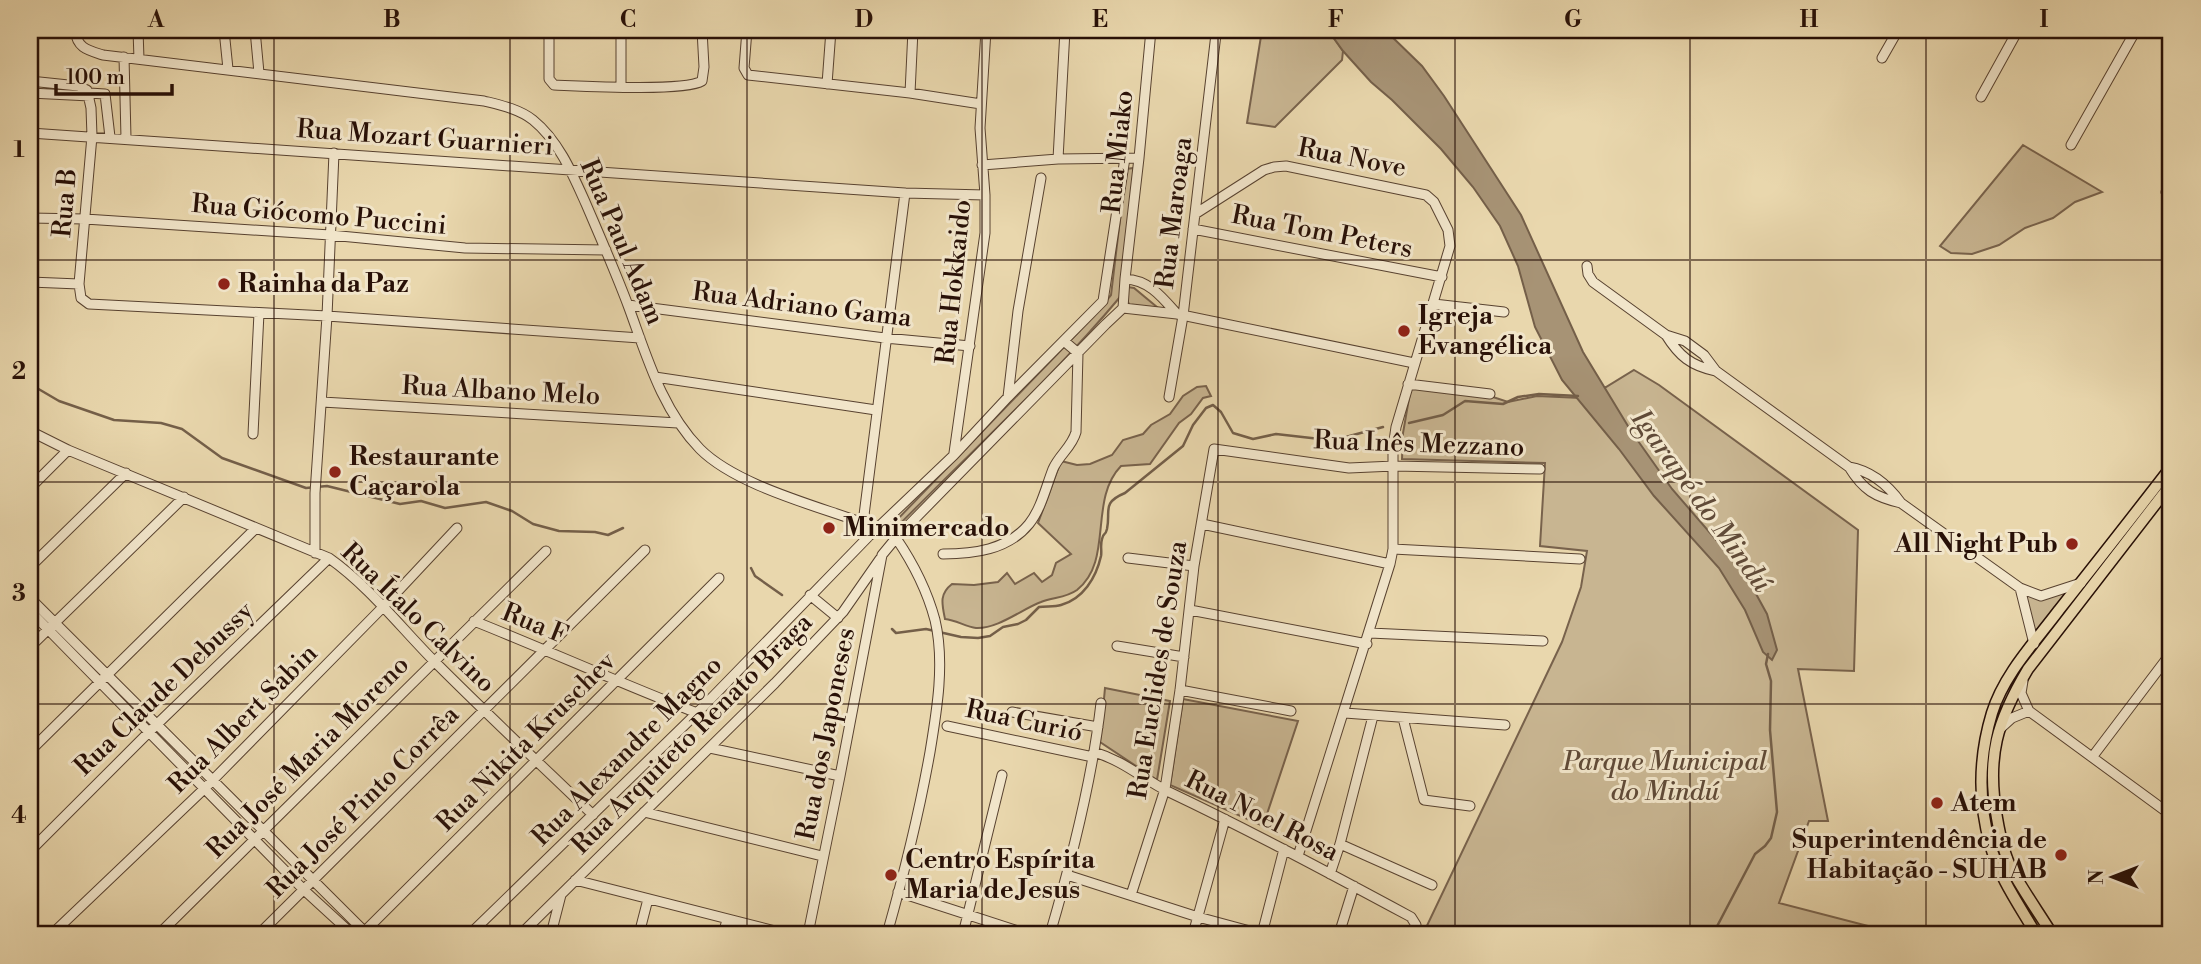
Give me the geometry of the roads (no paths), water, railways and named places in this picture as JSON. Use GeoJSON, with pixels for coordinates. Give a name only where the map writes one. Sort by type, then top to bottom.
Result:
{"type":"FeatureCollection","features":[{"type":"Feature","properties":{"kind":"main road"},"geometry":{"type":"LineString","coordinates":[[2036,934],[1996,862],[1982,807],[1983,752],[1993,711],[2003,687],[2034,644],[2171,467]]}},
{"type":"Feature","properties":{"kind":"main road"},"geometry":{"type":"LineString","coordinates":[[2052,934],[2013,870],[2000,835],[1992,779],[1998,732],[2011,697],[2025,674],[2171,484]]}},
{"type":"Feature","properties":{"kind":"street","name":"Rua Paul Adam"},"geometry":{"type":"LineString","coordinates":[[75,30],[79,44],[85,50],[484,102],[508,107],[531,118],[543,129],[571,169],[606,250],[655,377],[678,423],[710,458],[732,473],[863,523]]}},
{"type":"Feature","properties":{"kind":"street"},"geometry":{"type":"LineString","coordinates":[[138,30],[139,59]]}},
{"type":"Feature","properties":{"kind":"street"},"geometry":{"type":"LineString","coordinates":[[224,30],[228,69]]}},
{"type":"Feature","properties":{"kind":"street"},"geometry":{"type":"LineString","coordinates":[[255,30],[259,73]]}},
{"type":"Feature","properties":{"kind":"street"},"geometry":{"type":"LineString","coordinates":[[549,30],[549,79],[554,85],[621,87],[697,84],[704,77],[702,30]]}},
{"type":"Feature","properties":{"kind":"street"},"geometry":{"type":"LineString","coordinates":[[621,30],[621,87]]}},
{"type":"Feature","properties":{"kind":"street"},"geometry":{"type":"LineString","coordinates":[[747,30],[744,68],[746,73],[755,77],[827,83],[981,104]]}},
{"type":"Feature","properties":{"kind":"street"},"geometry":{"type":"LineString","coordinates":[[827,83],[831,30]]}},
{"type":"Feature","properties":{"kind":"street"},"geometry":{"type":"LineString","coordinates":[[910,93],[913,30]]}},
{"type":"Feature","properties":{"kind":"street","name":"Rua Hokkaido"},"geometry":{"type":"LineString","coordinates":[[954,455],[985,233],[980,128],[986,30]]}},
{"type":"Feature","properties":{"kind":"street"},"geometry":{"type":"LineString","coordinates":[[1058,159],[1065,30]]}},
{"type":"Feature","properties":{"kind":"street","name":"Rua Miako"},"geometry":{"type":"LineString","coordinates":[[1125,279],[1151,30]]}},
{"type":"Feature","properties":{"kind":"street"},"geometry":{"type":"LineString","coordinates":[[1882,58],[1898,30]]}},
{"type":"Feature","properties":{"kind":"street"},"geometry":{"type":"LineString","coordinates":[[1981,97],[2018,30]]}},
{"type":"Feature","properties":{"kind":"street"},"geometry":{"type":"LineString","coordinates":[[2071,145],[2136,30]]}},
{"type":"Feature","properties":{"kind":"street","name":"Rua Maroaga"},"geometry":{"type":"LineString","coordinates":[[1169,397],[1195,214],[1216,34]]}},
{"type":"Feature","properties":{"kind":"street"},"geometry":{"type":"LineString","coordinates":[[124,57],[126,138]]}},
{"type":"Feature","properties":{"kind":"street"},"geometry":{"type":"LineString","coordinates":[[30,81],[78,86],[87,90],[89,95]]}},
{"type":"Feature","properties":{"kind":"street"},"geometry":{"type":"LineString","coordinates":[[30,93],[105,94],[110,137]]}},
{"type":"Feature","properties":{"kind":"street","name":"Rua B"},"geometry":{"type":"LineString","coordinates":[[79,284],[92,136],[89,95]]}},
{"type":"Feature","properties":{"kind":"street","name":"Rua Mozart Guarnieri"},"geometry":{"type":"LineString","coordinates":[[30,133],[905,193],[985,195]]}},
{"type":"Feature","properties":{"kind":"street"},"geometry":{"type":"LineString","coordinates":[[315,553],[315,494],[334,153]]}},
{"type":"Feature","properties":{"kind":"street","name":"Rua Alexandre Magno"},"geometry":{"type":"LineString","coordinates":[[470,934],[697,713],[810,595],[954,455],[1105,297],[1125,158]]}},
{"type":"Feature","properties":{"kind":"street"},"geometry":{"type":"LineString","coordinates":[[982,165],[1058,159],[1139,158]]}},
{"type":"Feature","properties":{"kind":"street","name":"Rua Nove"},"geometry":{"type":"LineString","coordinates":[[1195,214],[1264,170],[1286,166],[1426,195],[1434,202],[1450,233],[1450,246],[1442,277]]}},
{"type":"Feature","properties":{"kind":"street"},"geometry":{"type":"LineString","coordinates":[[1008,397],[1018,311],[1041,178]]}},
{"type":"Feature","properties":{"kind":"street"},"geometry":{"type":"LineString","coordinates":[[2166,192],[2171,181]]}},
{"type":"Feature","properties":{"kind":"street"},"geometry":{"type":"LineString","coordinates":[[869,536],[863,523],[905,193]]}},
{"type":"Feature","properties":{"kind":"street","name":"Rua Giócomo Puccini"},"geometry":{"type":"LineString","coordinates":[[30,218],[330,234],[465,248],[606,250]]}},
{"type":"Feature","properties":{"kind":"street","name":"Rua Tom Peters"},"geometry":{"type":"LineString","coordinates":[[1193,229],[1442,277]]}},
{"type":"Feature","properties":{"kind":"street"},"geometry":{"type":"LineString","coordinates":[[1587,266],[1593,282],[1666,335],[1676,350],[1695,365],[1716,371],[1849,467],[1860,484],[1880,497],[1901,503],[2020,588],[2041,596],[2081,583]]}},
{"type":"Feature","properties":{"kind":"street"},"geometry":{"type":"LineString","coordinates":[[1298,856],[1367,644],[1390,564],[1393,550],[1394,436],[1442,277]]}},
{"type":"Feature","properties":{"kind":"street"},"geometry":{"type":"LineString","coordinates":[[887,934],[919,813],[938,700],[939,645],[932,613],[916,570],[893,541],[1123,308],[1125,279],[1146,284],[1180,315]]}},
{"type":"Feature","properties":{"kind":"street"},"geometry":{"type":"LineString","coordinates":[[30,282],[79,284],[84,302],[97,305],[327,316],[640,338]]}},
{"type":"Feature","properties":{"kind":"street"},"geometry":{"type":"LineString","coordinates":[[1434,304],[1504,312]]}},
{"type":"Feature","properties":{"kind":"street","name":"Rua Adriano Gama"},"geometry":{"type":"LineString","coordinates":[[628,305],[970,346]]}},
{"type":"Feature","properties":{"kind":"street"},"geometry":{"type":"LineString","coordinates":[[1123,308],[1180,315],[1414,363]]}},
{"type":"Feature","properties":{"kind":"street"},"geometry":{"type":"LineString","coordinates":[[253,434],[259,313]]}},
{"type":"Feature","properties":{"kind":"street"},"geometry":{"type":"LineString","coordinates":[[1064,341],[1078,353]]}},
{"type":"Feature","properties":{"kind":"street"},"geometry":{"type":"LineString","coordinates":[[943,554],[984,551],[1015,537],[1028,525],[1054,467],[1073,441],[1076,432],[1078,353]]}},
{"type":"Feature","properties":{"kind":"street"},"geometry":{"type":"LineString","coordinates":[[655,377],[876,410]]}},
{"type":"Feature","properties":{"kind":"street"},"geometry":{"type":"LineString","coordinates":[[1408,384],[1490,394]]}},
{"type":"Feature","properties":{"kind":"street","name":"Rua Albano Melo"},"geometry":{"type":"LineString","coordinates":[[322,402],[678,423]]}},
{"type":"Feature","properties":{"kind":"street","name":"Rua Ítalo Calvino"},"geometry":{"type":"LineString","coordinates":[[30,431],[68,450],[329,558],[341,566],[434,661],[593,815]]}},
{"type":"Feature","properties":{"kind":"street","name":"Rua Inês Mezzano"},"geometry":{"type":"LineString","coordinates":[[1214,449],[1337,467],[1539,470]]}},
{"type":"Feature","properties":{"kind":"street","name":"Rua Euclides de Souza"},"geometry":{"type":"LineString","coordinates":[[1131,895],[1165,789],[1191,610],[1194,566],[1214,449]]}},
{"type":"Feature","properties":{"kind":"street"},"geometry":{"type":"LineString","coordinates":[[30,488],[68,450]]}},
{"type":"Feature","properties":{"kind":"street"},"geometry":{"type":"LineString","coordinates":[[30,566],[125,473]]}},
{"type":"Feature","properties":{"kind":"street"},"geometry":{"type":"LineString","coordinates":[[30,647],[184,497]]}},
{"type":"Feature","properties":{"kind":"street"},"geometry":{"type":"LineString","coordinates":[[1202,524],[1390,564]]}},
{"type":"Feature","properties":{"kind":"street"},"geometry":{"type":"LineString","coordinates":[[30,751],[256,528]]}},
{"type":"Feature","properties":{"kind":"street","name":"Rua Albert Sabin"},"geometry":{"type":"LineString","coordinates":[[52,934],[212,781],[457,528]]}},
{"type":"Feature","properties":{"kind":"street","name":"Rua dos Japoneses"},"geometry":{"type":"LineString","coordinates":[[808,934],[882,555],[893,541]]}},
{"type":"Feature","properties":{"kind":"street"},"geometry":{"type":"LineString","coordinates":[[1393,550],[1580,559]]}},
{"type":"Feature","properties":{"kind":"street","name":"Rua José Maria Moreno"},"geometry":{"type":"LineString","coordinates":[[159,934],[546,551]]}},
{"type":"Feature","properties":{"kind":"street","name":"Rua José Pinto Corrêa"},"geometry":{"type":"LineString","coordinates":[[259,934],[645,551]]}},
{"type":"Feature","properties":{"kind":"street","name":"Rua Arquiteto Renato Braga"},"geometry":{"type":"LineString","coordinates":[[521,934],[838,618],[882,555]]}},
{"type":"Feature","properties":{"kind":"street","name":"Rua Claude Debussy"},"geometry":{"type":"LineString","coordinates":[[30,851],[329,558]]}},
{"type":"Feature","properties":{"kind":"street"},"geometry":{"type":"LineString","coordinates":[[1128,558],[1194,566]]}},
{"type":"Feature","properties":{"kind":"street","name":"Rua Nikita Kruschev"},"geometry":{"type":"LineString","coordinates":[[365,933],[719,578]]}},
{"type":"Feature","properties":{"kind":"street"},"geometry":{"type":"LineString","coordinates":[[2020,588],[2034,644]]}},
{"type":"Feature","properties":{"kind":"street"},"geometry":{"type":"LineString","coordinates":[[810,595],[838,618]]}},
{"type":"Feature","properties":{"kind":"street"},"geometry":{"type":"LineString","coordinates":[[30,598],[50,627]]}},
{"type":"Feature","properties":{"kind":"street"},"geometry":{"type":"LineString","coordinates":[[1191,610],[1367,644]]}},
{"type":"Feature","properties":{"kind":"street"},"geometry":{"type":"LineString","coordinates":[[30,611],[50,627],[102,679],[204,789],[304,890],[352,934]]}},
{"type":"Feature","properties":{"kind":"street","name":"Rua F"},"geometry":{"type":"LineString","coordinates":[[474,621],[697,713]]}},
{"type":"Feature","properties":{"kind":"street"},"geometry":{"type":"LineString","coordinates":[[1370,633],[1544,641]]}},
{"type":"Feature","properties":{"kind":"street"},"geometry":{"type":"LineString","coordinates":[[1117,646],[1184,657]]}},
{"type":"Feature","properties":{"kind":"street"},"geometry":{"type":"LineString","coordinates":[[2093,756],[2171,653]]}},
{"type":"Feature","properties":{"kind":"street"},"geometry":{"type":"LineString","coordinates":[[2025,674],[2021,693],[2029,711],[2171,813]]}},
{"type":"Feature","properties":{"kind":"street"},"geometry":{"type":"LineString","coordinates":[[102,679],[157,724],[365,933]]}},
{"type":"Feature","properties":{"kind":"street"},"geometry":{"type":"LineString","coordinates":[[1180,690],[1291,711]]}},
{"type":"Feature","properties":{"kind":"street"},"geometry":{"type":"LineString","coordinates":[[1050,934],[1067,876],[1094,755],[1101,703]]}},
{"type":"Feature","properties":{"kind":"street"},"geometry":{"type":"LineString","coordinates":[[1998,732],[2012,718],[2029,711]]}},
{"type":"Feature","properties":{"kind":"street","name":"Rua Curió"},"geometry":{"type":"LineString","coordinates":[[1012,712],[1098,727]]}},
{"type":"Feature","properties":{"kind":"street"},"geometry":{"type":"LineString","coordinates":[[1345,713],[1505,725]]}},
{"type":"Feature","properties":{"kind":"street"},"geometry":{"type":"LineString","coordinates":[[1330,874],[1373,716]]}},
{"type":"Feature","properties":{"kind":"street"},"geometry":{"type":"LineString","coordinates":[[1403,718],[1423,799],[1470,806]]}},
{"type":"Feature","properties":{"kind":"street","name":"Rua Curió"},"geometry":{"type":"LineString","coordinates":[[947,726],[1094,755]]}},
{"type":"Feature","properties":{"kind":"street"},"geometry":{"type":"LineString","coordinates":[[710,748],[840,776]]}},
{"type":"Feature","properties":{"kind":"street","name":"Rua Noel Rosa"},"geometry":{"type":"LineString","coordinates":[[1094,755],[1111,757],[1165,789],[1411,917],[1416,925],[1413,934]]}},
{"type":"Feature","properties":{"kind":"street"},"geometry":{"type":"LineString","coordinates":[[963,934],[1002,775]]}},
{"type":"Feature","properties":{"kind":"street"},"geometry":{"type":"LineString","coordinates":[[644,812],[822,856]]}},
{"type":"Feature","properties":{"kind":"street"},"geometry":{"type":"LineString","coordinates":[[1192,934],[1225,819]]}},
{"type":"Feature","properties":{"kind":"street"},"geometry":{"type":"LineString","coordinates":[[1340,844],[1432,885]]}},
{"type":"Feature","properties":{"kind":"street"},"geometry":{"type":"LineString","coordinates":[[1067,876],[1262,934],[1284,849]]}},
{"type":"Feature","properties":{"kind":"street"},"geometry":{"type":"LineString","coordinates":[[575,880],[787,934]]}},
{"type":"Feature","properties":{"kind":"street"},"geometry":{"type":"LineString","coordinates":[[1339,934],[1354,886]]}},
{"type":"Feature","properties":{"kind":"street"},"geometry":{"type":"LineString","coordinates":[[898,892],[1027,934]]}},
{"type":"Feature","properties":{"kind":"street"},"geometry":{"type":"LineString","coordinates":[[551,934],[561,895]]}},
{"type":"Feature","properties":{"kind":"street"},"geometry":{"type":"LineString","coordinates":[[639,934],[648,899]]}},
{"type":"Feature","properties":{"kind":"street"},"geometry":{"type":"LineString","coordinates":[[723,934],[727,920]]}},
{"type":"Feature","properties":{"kind":"waterway"},"geometry":{"type":"LineString","coordinates":[[30,384],[59,401],[114,420],[161,423],[182,429],[222,458],[306,488],[327,486],[400,504],[421,501],[445,508],[486,502],[512,511],[533,524],[559,531],[608,535],[623,528]]}},
{"type":"Feature","properties":{"kind":"waterway"},"geometry":{"type":"LineString","coordinates":[[1409,423],[1443,415],[1465,401],[1503,404],[1518,397],[1539,394],[1578,396]]}},
{"type":"Feature","properties":{"kind":"waterway"},"geometry":{"type":"LineString","coordinates":[[892,629],[896,633],[926,629],[961,637],[990,636],[1003,627],[1026,620],[1039,607],[1059,606],[1076,598],[1092,580],[1099,564],[1101,541],[1107,529],[1110,504],[1183,446],[1193,425],[1206,408],[1213,405],[1221,412],[1233,433],[1253,439],[1276,434],[1320,439],[1342,438],[1383,427]]}},
{"type":"Feature","properties":{"kind":"waterway"},"geometry":{"type":"LineString","coordinates":[[751,568],[755,576],[782,595]]}},
{"type":"Feature","properties":{"kind":"waterway","name":"Igarapé do Mindú"},"geometry":{"type":"LineString","coordinates":[[1713,934],[1755,854],[1771,838],[1777,812],[1770,730],[1771,681],[1766,664],[1768,654]]}},
{"type":"Feature","properties":{"kind":"place","name":"Rainha da Paz"},"geometry":{"type":"Point","coordinates":[224,284]}},
{"type":"Feature","properties":{"kind":"place","name":"Igreja Evangélica"},"geometry":{"type":"Point","coordinates":[1404,331]}},
{"type":"Feature","properties":{"kind":"place","name":"Restaurante Caçarola"},"geometry":{"type":"Point","coordinates":[335,472]}},
{"type":"Feature","properties":{"kind":"place","name":"Minimercado"},"geometry":{"type":"Point","coordinates":[829,528]}},
{"type":"Feature","properties":{"kind":"place","name":"All Night Pub"},"geometry":{"type":"Point","coordinates":[2072,544]}},
{"type":"Feature","properties":{"kind":"place","name":"Atem"},"geometry":{"type":"Point","coordinates":[1937,803]}},
{"type":"Feature","properties":{"kind":"place","name":"Superintendência de Habitação - SUHAB"},"geometry":{"type":"Point","coordinates":[2061,855]}},
{"type":"Feature","properties":{"kind":"place","name":"Centro Espírita Maria de Jesus"},"geometry":{"type":"Point","coordinates":[891,875]}},
{"type":"Feature","properties":{"kind":"park label","name":"Parque Municipal do Mindú"},"geometry":{"type":"Point","coordinates":[1665,777]}}]}
